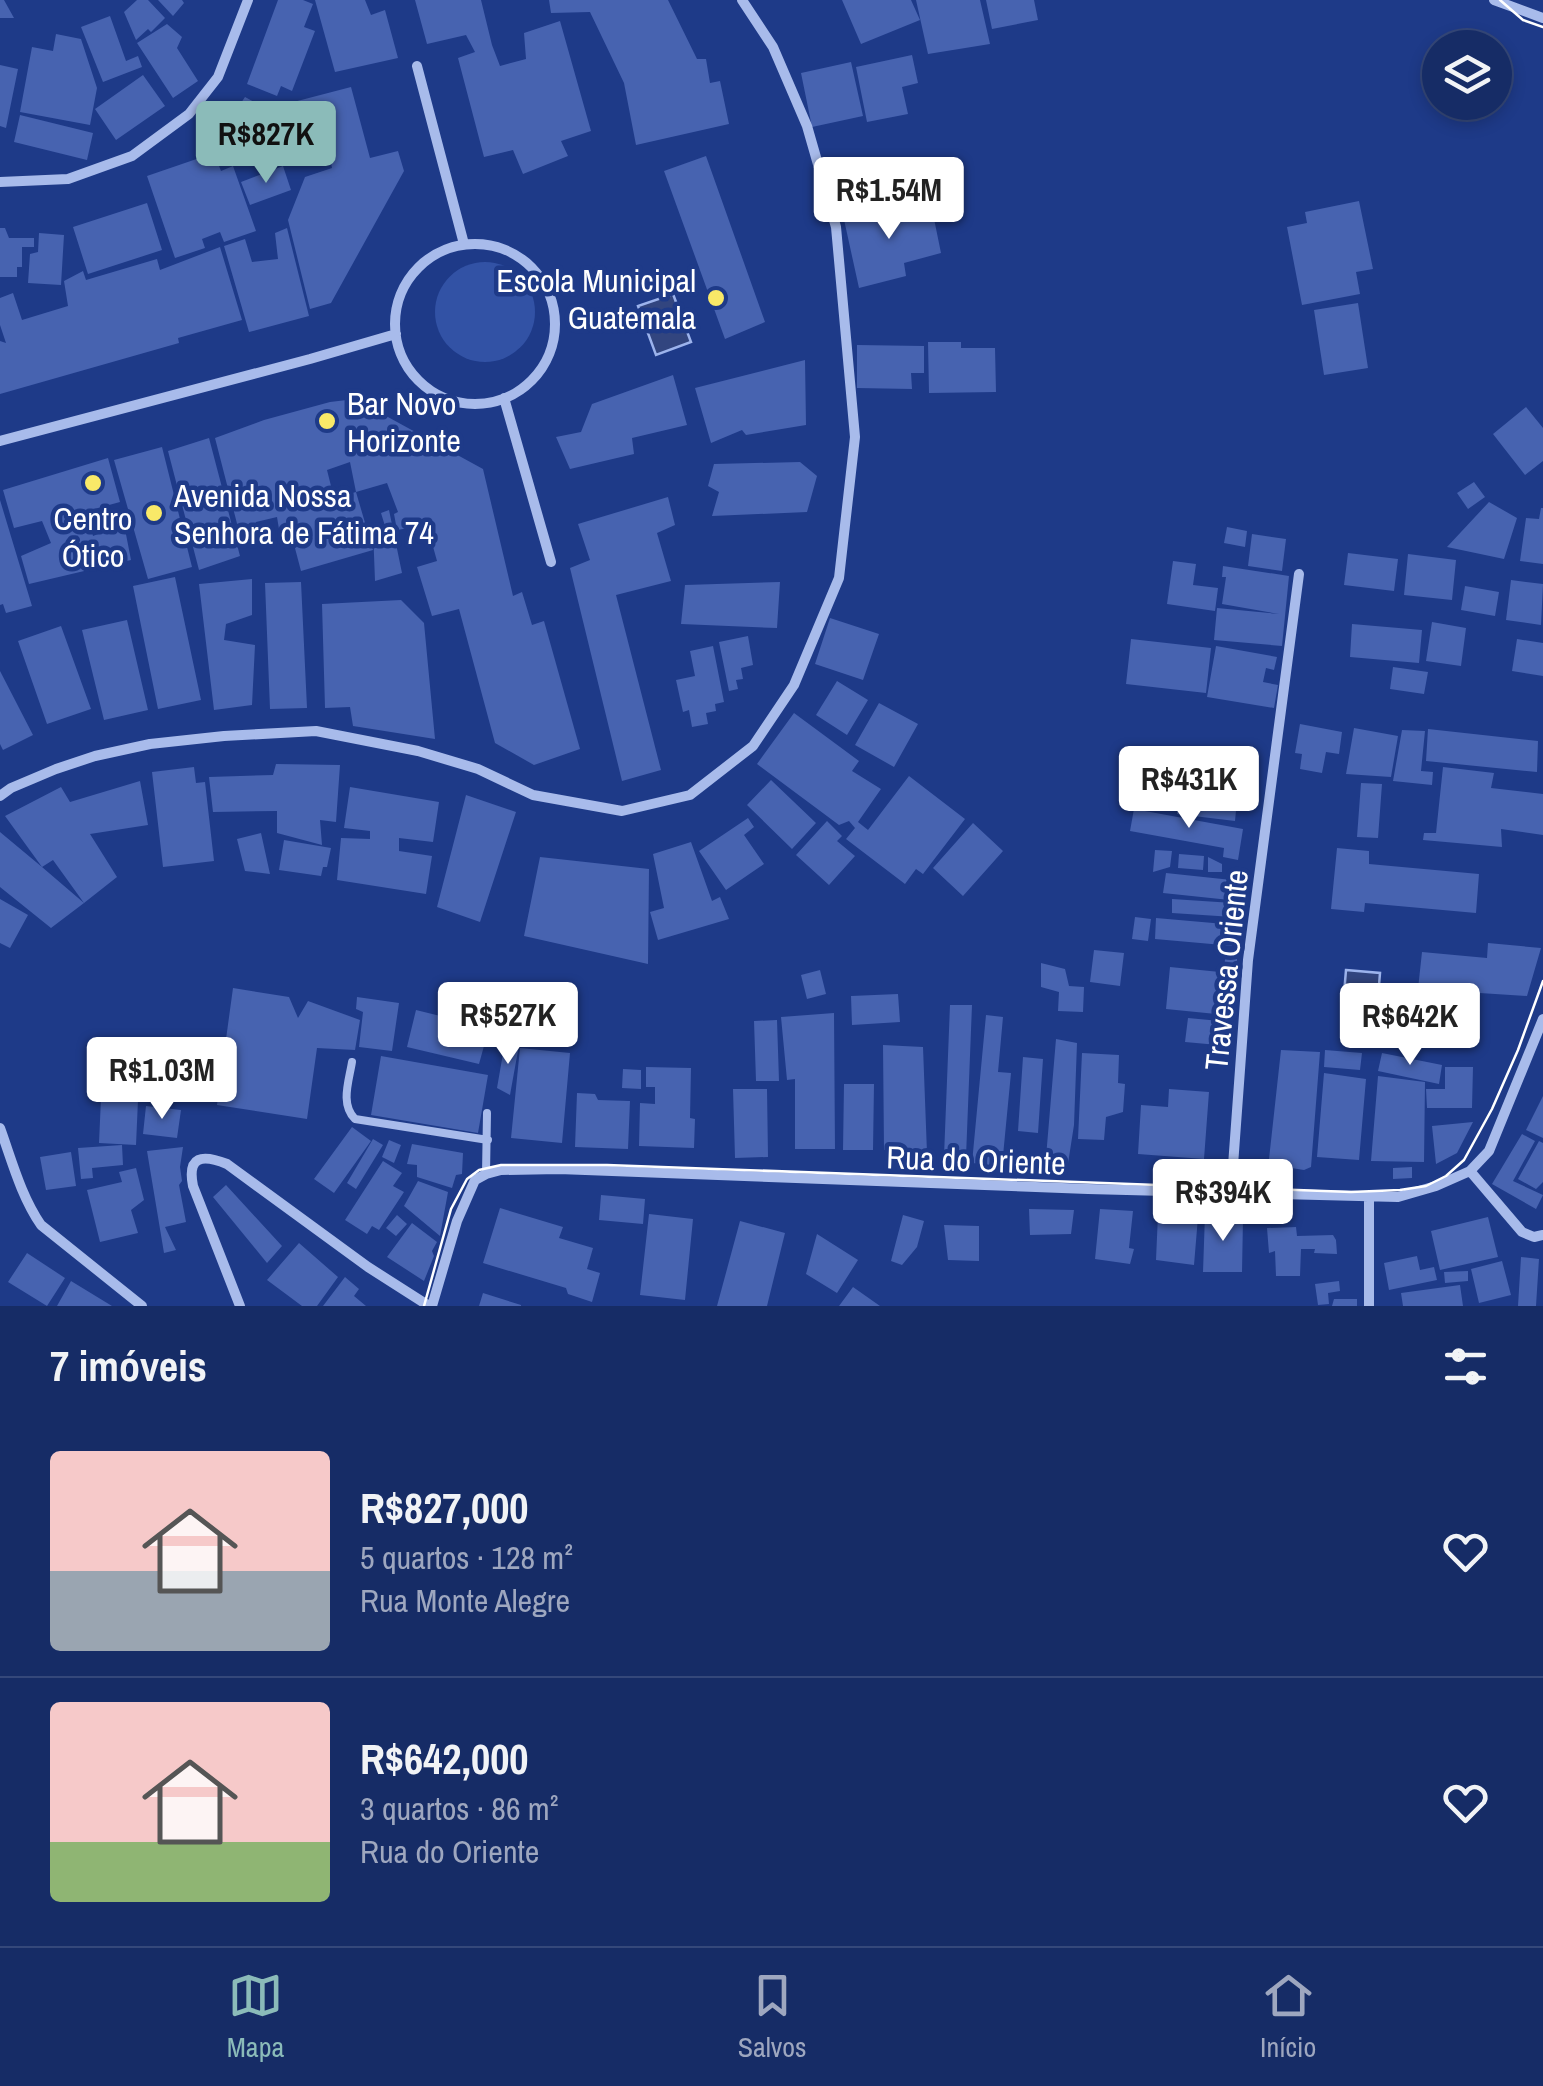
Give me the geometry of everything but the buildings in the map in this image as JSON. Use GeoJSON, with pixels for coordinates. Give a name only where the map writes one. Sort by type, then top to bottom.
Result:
{"type":"FeatureCollection","features":[{"type":"Feature","properties":{"kind":"street"},"geometry":{"type":"LineString","coordinates":[[0,182],[68,178],[132,156],[146,146],[188,114],[218,77],[248,0]]}},
{"type":"Feature","properties":{"kind":"street"},"geometry":{"type":"LineString","coordinates":[[0,796],[56,769],[150,744],[316,730],[418,750],[478,770],[534,796],[622,811],[690,796],[753,746],[794,685],[839,578],[856,438],[836,227],[808,126],[773,47],[742,0]]}},
{"type":"Feature","properties":{"kind":"street"},"geometry":{"type":"LineString","coordinates":[[1498,1],[1543,18]]}},
{"type":"Feature","properties":{"kind":"street"},"geometry":{"type":"LineString","coordinates":[[417,66],[464,244]]}},
{"type":"Feature","properties":{"kind":"street"},"geometry":{"type":"LineString","coordinates":[[464,244],[503,248],[525,261],[542,280],[552,302],[555,327],[550,352],[538,374],[520,391],[498,401],[470,404],[443,398],[420,382],[404,360],[396,334],[396,311],[415,270],[432,255],[464,244]]}},
{"type":"Feature","properties":{"kind":"street"},"geometry":{"type":"LineString","coordinates":[[0,441],[396,334]]}},
{"type":"Feature","properties":{"kind":"street"},"geometry":{"type":"LineString","coordinates":[[504,398],[551,562]]}},
{"type":"Feature","properties":{"kind":"street","name":"Travessa Oriente"},"geometry":{"type":"LineString","coordinates":[[1231,1193],[1248,960],[1299,574]]}},
{"type":"Feature","properties":{"kind":"street"},"geometry":{"type":"LineString","coordinates":[[1543,1019],[1489,1151],[1470,1171],[1522,1232],[1534,1237],[1543,1235]]}},
{"type":"Feature","properties":{"kind":"street"},"geometry":{"type":"LineString","coordinates":[[0,1128],[30,1209],[41,1225],[142,1306]]}},
{"type":"Feature","properties":{"kind":"street"},"geometry":{"type":"LineString","coordinates":[[240,1306],[193,1186],[190,1172],[199,1159],[208,1157],[227,1164],[368,1267],[431,1306],[457,1221],[475,1180],[486,1174]]}},
{"type":"Feature","properties":{"kind":"street","name":"Rua do Oriente"},"geometry":{"type":"LineString","coordinates":[[486,1174],[559,1169],[1368,1198],[1398,1197],[1470,1171]]}},
{"type":"Feature","properties":{"kind":"street"},"geometry":{"type":"LineString","coordinates":[[1368,1198],[1369,1306]]}},
{"type":"Feature","properties":{"kind":"lane"},"geometry":{"type":"LineString","coordinates":[[352,1062],[346,1103],[355,1119],[488,1140]]}},
{"type":"Feature","properties":{"kind":"lane"},"geometry":{"type":"LineString","coordinates":[[486,1174],[488,1114]]}},
{"type":"Feature","properties":{"kind":"shaded area"},"geometry":{"type":"Polygon","coordinates":[[[485,262],[504,265],[521,276],[532,293],[532,331],[521,348],[504,359],[485,362],[466,359],[449,348],[438,331],[435,312],[438,293],[449,276],[466,265],[485,262]]]}},
{"type":"Feature","properties":{"kind":"shaded area"},"geometry":{"type":"Polygon","coordinates":[[[673,294],[691,342],[656,355],[638,306],[673,294]]]}},
{"type":"Feature","properties":{"kind":"shaded area"},"geometry":{"type":"Polygon","coordinates":[[[1346,970],[1380,973],[1378,998],[1344,994],[1346,970]]]}},
{"type":"Feature","properties":{"kind":"tram line"},"geometry":{"type":"LineString","coordinates":[[1500,0],[1523,20],[1543,27]]}},
{"type":"Feature","properties":{"kind":"tram line"},"geometry":{"type":"LineString","coordinates":[[424,1306],[451,1209],[467,1179],[479,1170],[501,1165],[607,1165],[1351,1192],[1426,1186],[1446,1176],[1464,1160],[1492,1109],[1543,981]]}},
{"type":"Feature","properties":{"kind":"place","name":"Escola Municipal Guatemala"},"geometry":{"type":"Point","coordinates":[716,298]}},
{"type":"Feature","properties":{"kind":"place","name":"Bar Novo Horizonte"},"geometry":{"type":"Point","coordinates":[327,421]}},
{"type":"Feature","properties":{"kind":"place","name":"Centro Ótico"},"geometry":{"type":"Point","coordinates":[93,483]}},
{"type":"Feature","properties":{"kind":"place","name":"Avenida Nossa Senhora de Fátima 74"},"geometry":{"type":"Point","coordinates":[154,513]}}]}
